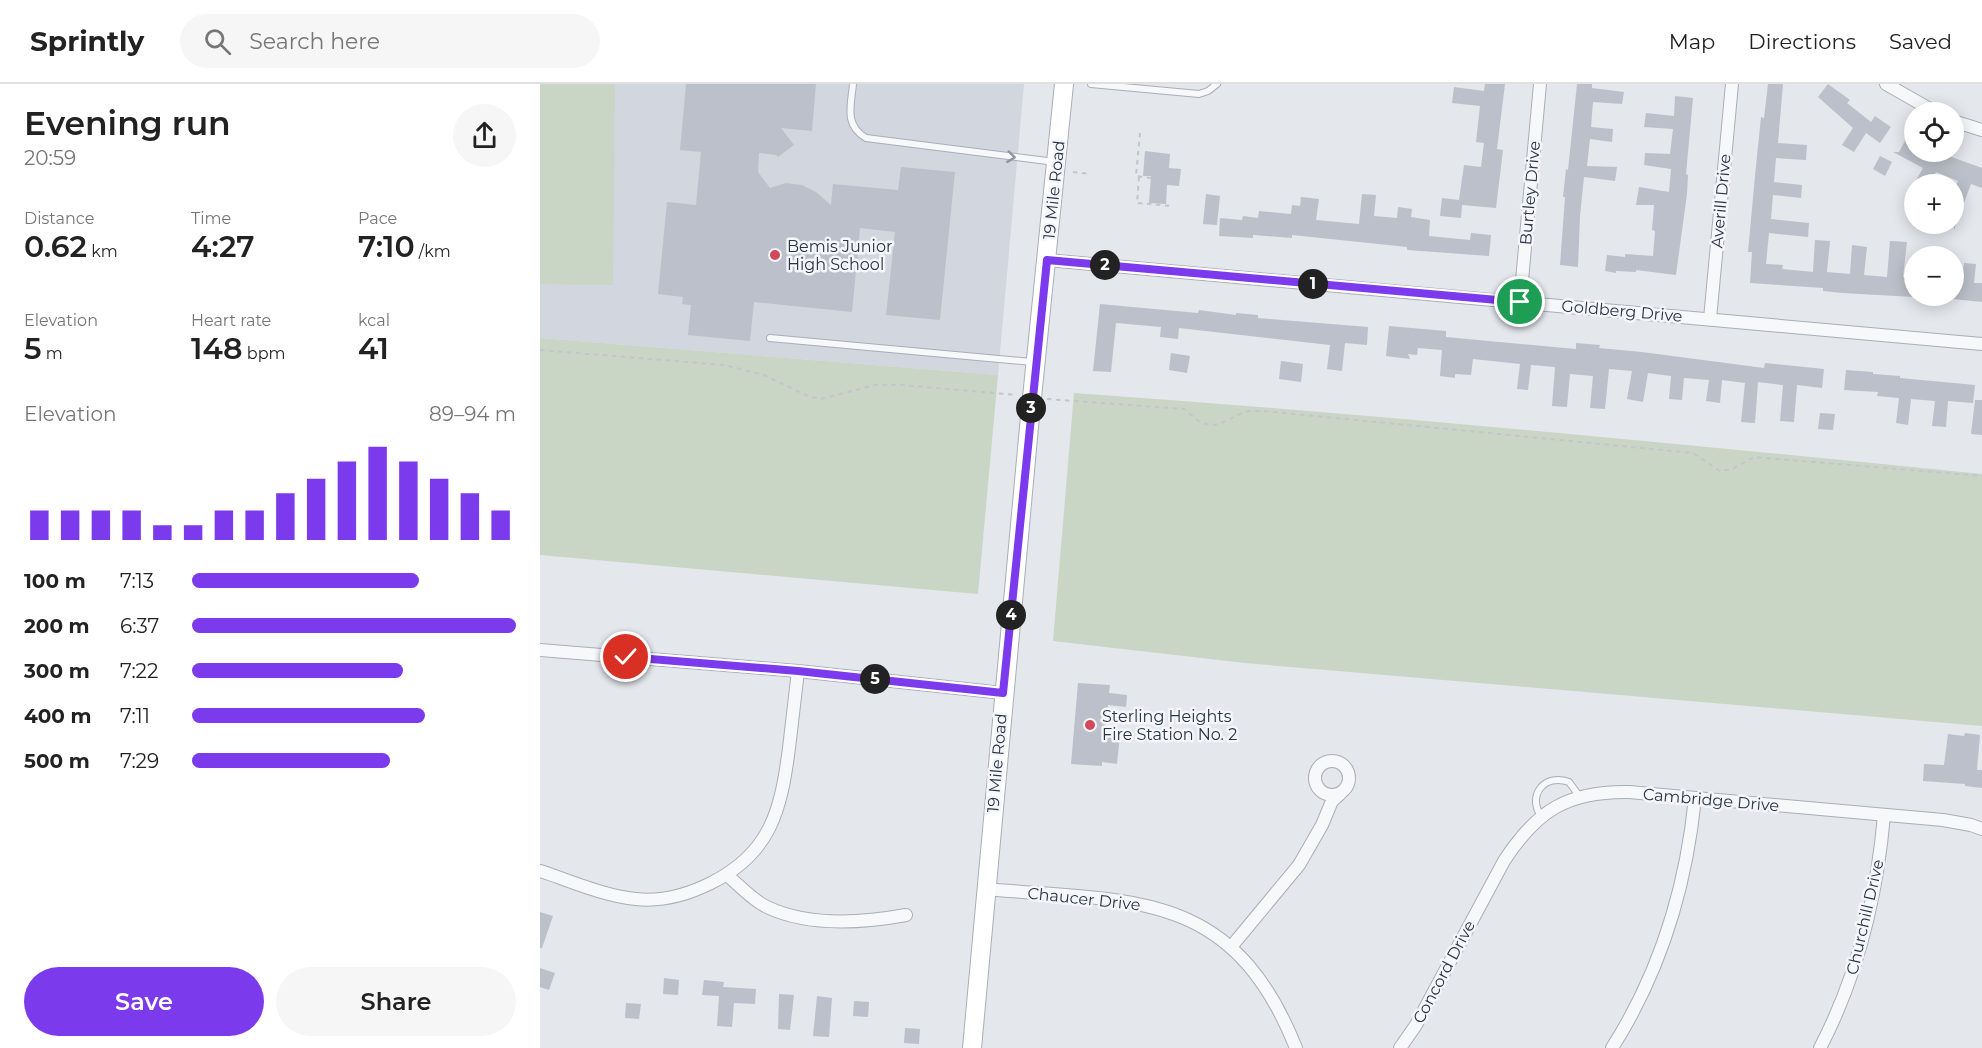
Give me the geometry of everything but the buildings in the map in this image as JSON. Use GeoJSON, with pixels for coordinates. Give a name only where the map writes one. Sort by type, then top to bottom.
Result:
{"type":"FeatureCollection","features":[{"type":"Feature","properties":{"kind":"street","name":"19 Mile Road"},"geometry":{"type":"LineString","coordinates":[[972,1048],[1003,693],[1064,84]]}},
{"type":"Feature","properties":{"kind":"street","name":"Burtley Drive"},"geometry":{"type":"LineString","coordinates":[[1520,302],[1540,84]]}},
{"type":"Feature","properties":{"kind":"street","name":"Averill Drive"},"geometry":{"type":"LineString","coordinates":[[1710,319],[1732,84]]}},
{"type":"Feature","properties":{"kind":"street"},"geometry":{"type":"LineString","coordinates":[[1886,84],[1918,102]]}},
{"type":"Feature","properties":{"kind":"street"},"geometry":{"type":"LineString","coordinates":[[1964,124],[1982,130]]}},
{"type":"Feature","properties":{"kind":"street","name":"Goldberg Drive"},"geometry":{"type":"LineString","coordinates":[[1047,260],[1982,344]]}},
{"type":"Feature","properties":{"kind":"street"},"geometry":{"type":"LineString","coordinates":[[540,650],[798,671],[1003,693]]}},
{"type":"Feature","properties":{"kind":"street"},"geometry":{"type":"LineString","coordinates":[[540,871],[617,897],[654,901],[697,890],[727,875],[744,862],[766,835],[780,802],[787,765],[798,671]]}},
{"type":"Feature","properties":{"kind":"street"},"geometry":{"type":"LineString","coordinates":[[1231,947],[1299,865],[1322,825],[1332,801],[1347,786],[1349,775],[1344,766],[1334,761],[1322,764],[1315,773],[1316,785],[1325,800],[1327,810]]}},
{"type":"Feature","properties":{"kind":"street"},"geometry":{"type":"LineString","coordinates":[[1319,790],[1329,795],[1340,794]]}},
{"type":"Feature","properties":{"kind":"street","name":"Cambridge Drive"},"geometry":{"type":"LineString","coordinates":[[1486,894],[1516,842],[1541,816],[1580,797],[1611,792],[1943,820],[1982,829]]}},
{"type":"Feature","properties":{"kind":"street"},"geometry":{"type":"LineString","coordinates":[[1612,1048],[1646,990],[1675,914],[1690,839],[1695,798]]}},
{"type":"Feature","properties":{"kind":"street","name":"Churchill Drive"},"geometry":{"type":"LineString","coordinates":[[1820,1048],[1849,985],[1860,953],[1874,894],[1884,815]]}},
{"type":"Feature","properties":{"kind":"street"},"geometry":{"type":"LineString","coordinates":[[727,875],[766,907],[788,915],[849,921],[877,920],[906,915]]}},
{"type":"Feature","properties":{"kind":"street","name":"Chaucer Drive"},"geometry":{"type":"LineString","coordinates":[[986,889],[1122,900],[1172,912],[1191,920],[1231,947],[1257,975],[1276,1003],[1296,1048]]}},
{"type":"Feature","properties":{"kind":"street","name":"Concord Drive"},"geometry":{"type":"LineString","coordinates":[[1400,1048],[1416,1024],[1486,894]]}},
{"type":"Feature","properties":{"kind":"lane"},"geometry":{"type":"LineString","coordinates":[[853,84],[850,118],[856,133],[867,138],[1056,163]]}},
{"type":"Feature","properties":{"kind":"lane"},"geometry":{"type":"LineString","coordinates":[[1091,84],[1199,94],[1217,84]]}},
{"type":"Feature","properties":{"kind":"lane"},"geometry":{"type":"LineString","coordinates":[[770,338],[1036,362]]}},
{"type":"Feature","properties":{"kind":"lane"},"geometry":{"type":"LineString","coordinates":[[1541,816],[1536,802],[1541,787],[1547,782],[1554,779],[1569,782],[1580,797]]}},
{"type":"Feature","properties":{"kind":"path"},"geometry":{"type":"LineString","coordinates":[[1140,133],[1136,176],[1139,177],[1137,203],[1172,206]]}},
{"type":"Feature","properties":{"kind":"path"},"geometry":{"type":"LineString","coordinates":[[1137,164],[1144,164]]}},
{"type":"Feature","properties":{"kind":"path"},"geometry":{"type":"LineString","coordinates":[[1073,172],[1091,174]]}},
{"type":"Feature","properties":{"kind":"path"},"geometry":{"type":"LineString","coordinates":[[1139,177],[1151,178]]}},
{"type":"Feature","properties":{"kind":"path"},"geometry":{"type":"LineString","coordinates":[[540,350],[724,365],[764,375],[808,396],[821,399],[875,386],[901,385],[1022,395]]}},
{"type":"Feature","properties":{"kind":"path"},"geometry":{"type":"LineString","coordinates":[[1047,399],[1184,410],[1196,419],[1212,424],[1225,423],[1248,411],[1264,411],[1693,453],[1720,471],[1732,469],[1754,457],[1982,476]]}},
{"type":"Feature","properties":{"kind":"shaded area","name":"Bemis Junior High School"},"geometry":{"type":"Polygon","coordinates":[[[540,84],[1024,84],[998,375],[540,338],[540,84]]]}},
{"type":"Feature","properties":{"kind":"green space"},"geometry":{"type":"Polygon","coordinates":[[[540,84],[615,84],[613,285],[540,284],[540,84]]]}},
{"type":"Feature","properties":{"kind":"green space"},"geometry":{"type":"Polygon","coordinates":[[[540,338],[998,375],[978,594],[540,555],[540,338]]]}},
{"type":"Feature","properties":{"kind":"green space"},"geometry":{"type":"Polygon","coordinates":[[[1074,393],[1415,420],[1982,474],[1982,726],[1245,663],[1053,641],[1074,393]]]}},
{"type":"Feature","properties":{"kind":"place","name":"Bemis Junior High School"},"geometry":{"type":"Point","coordinates":[775,255]}},
{"type":"Feature","properties":{"kind":"place","name":"Sterling Heights Fire Station No. 2"},"geometry":{"type":"Point","coordinates":[1090,725]}},
{"type":"Feature","properties":{"kind":"route"},"geometry":{"type":"LineString","coordinates":[[626,657],[798,671],[1003,693],[1047,260],[1520,302]]}}]}
